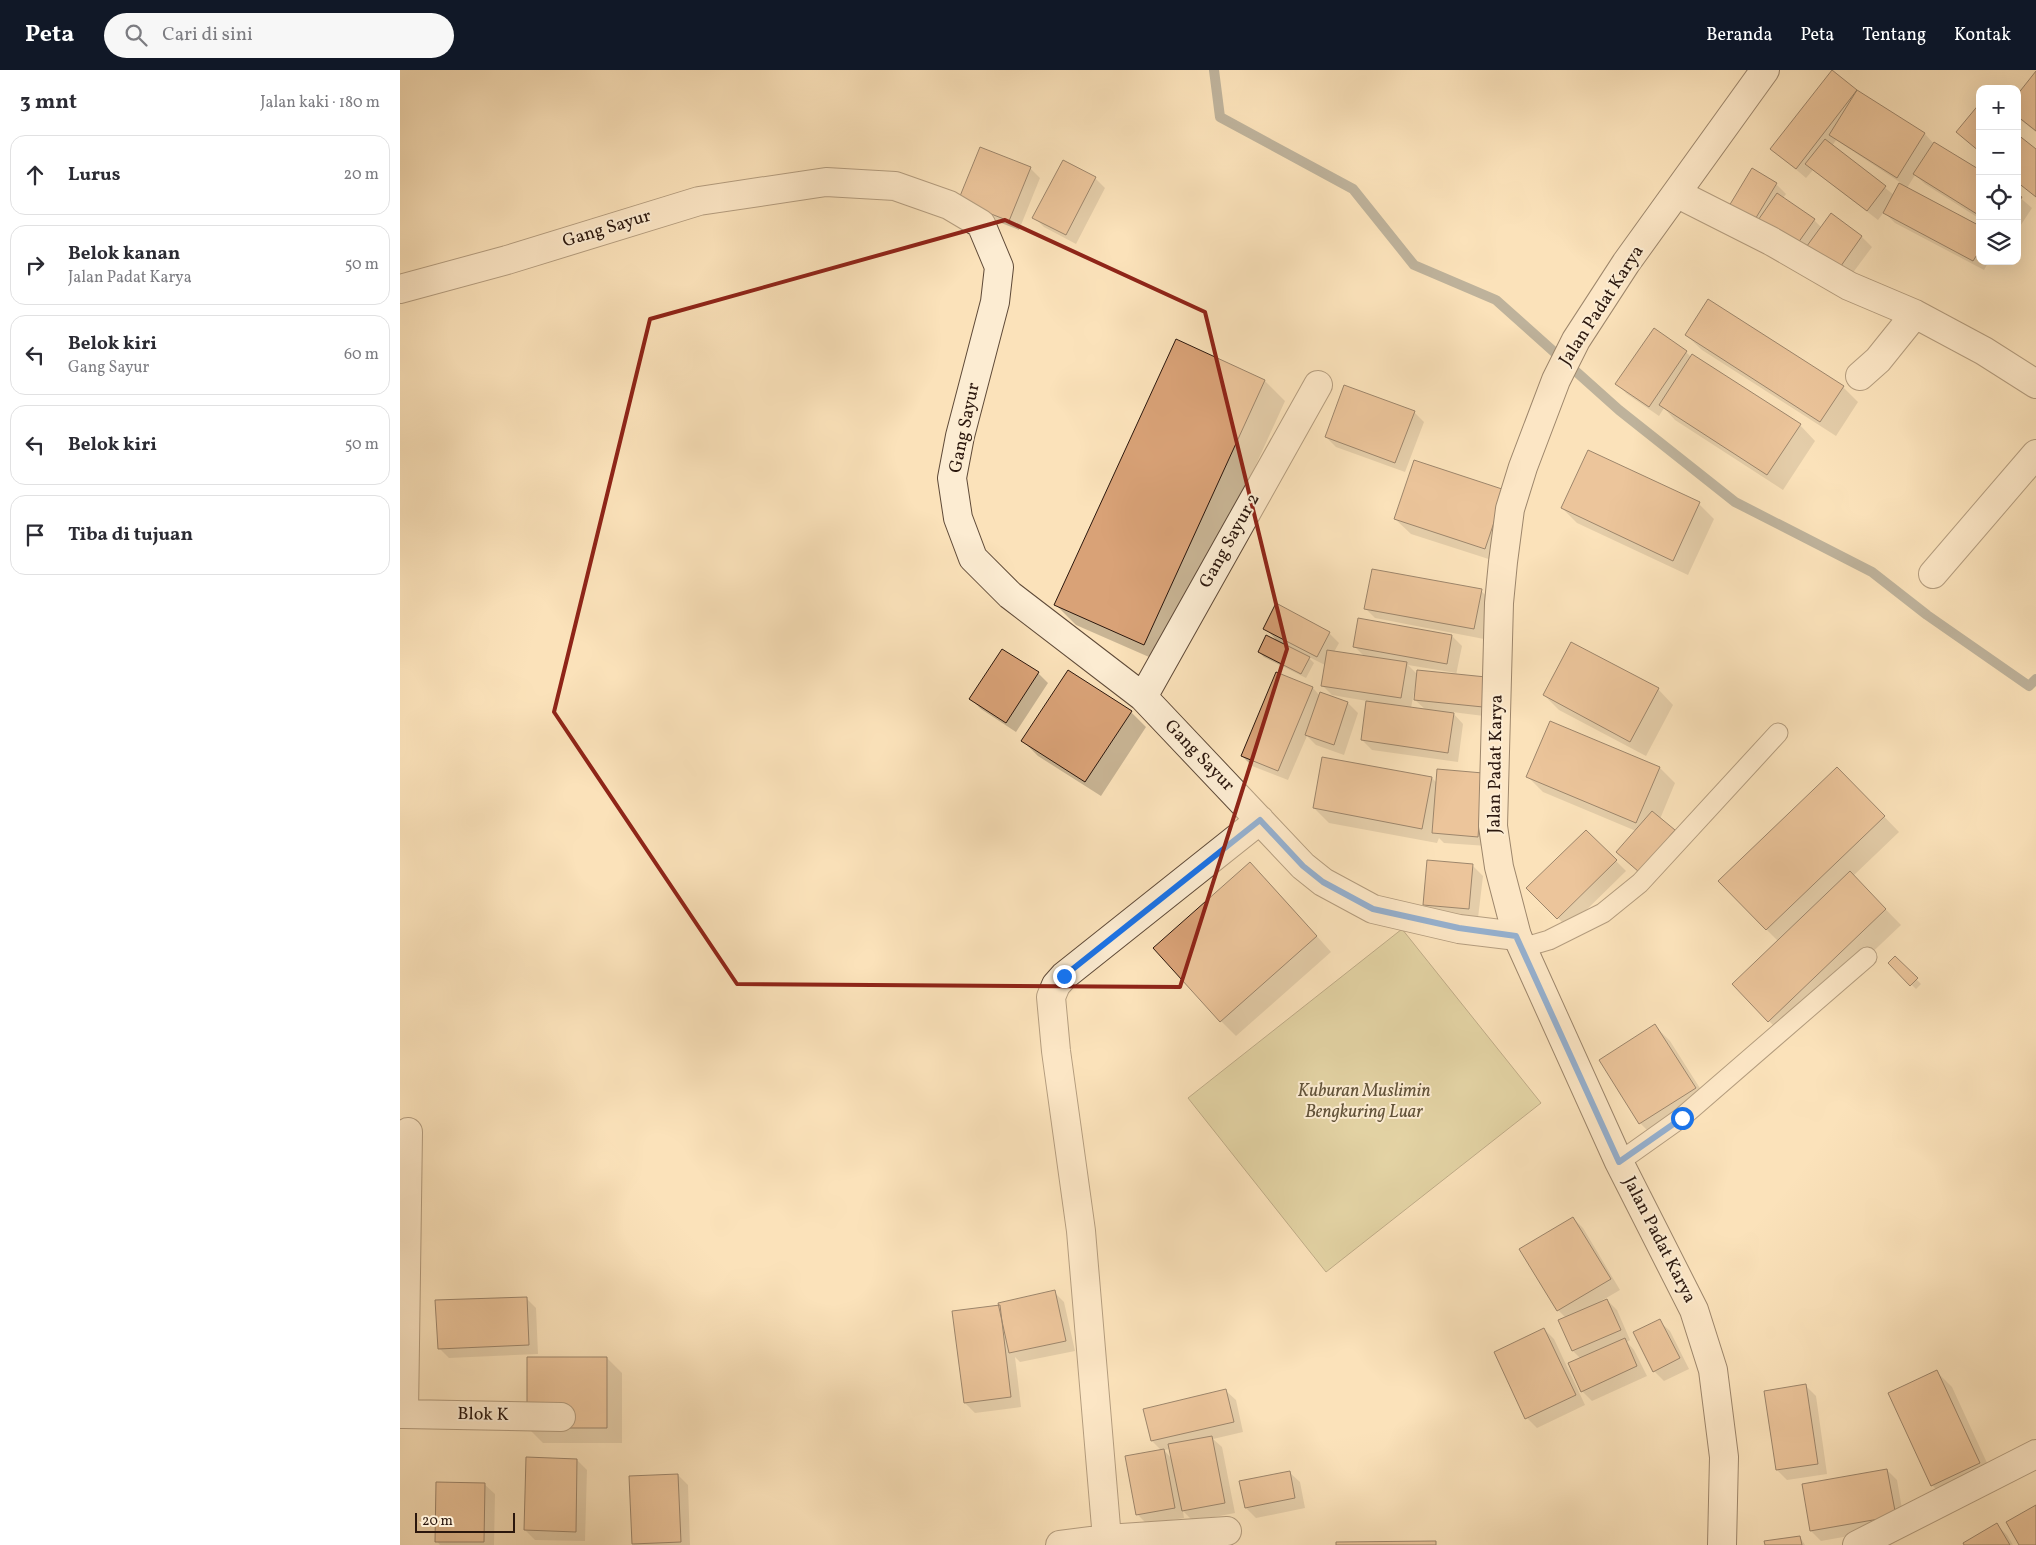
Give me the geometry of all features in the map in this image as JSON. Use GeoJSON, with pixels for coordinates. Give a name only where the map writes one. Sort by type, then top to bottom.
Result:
{"type":"FeatureCollection","features":[{"type":"Feature","properties":{"kind":"street","name":"Jalan Padat Karya"},"geometry":{"type":"LineString","coordinates":[[1722,1545],[1724,1457],[1713,1370],[1694,1310],[1619,1162],[1519,942],[1499,867],[1493,826],[1499,603],[1510,509],[1523,467],[1556,380],[1576,340],[1626,264],[1678,194],[1765,70]]}},
{"type":"Feature","properties":{"kind":"street","name":"Gang Sayur"},"geometry":{"type":"LineString","coordinates":[[400,288],[507,260],[699,201],[826,182],[895,186],[950,205],[981,224],[999,267],[995,302],[960,436],[952,478],[958,518],[974,558],[1010,595],[1143,697],[1260,820],[1323,882],[1373,909],[1519,942]]}},
{"type":"Feature","properties":{"kind":"street"},"geometry":{"type":"LineString","coordinates":[[1678,194],[1771,241],[1849,286],[1915,314],[1984,351],[2036,384]]}},
{"type":"Feature","properties":{"kind":"street"},"geometry":{"type":"LineString","coordinates":[[1860,376],[1878,360],[1915,314]]}},
{"type":"Feature","properties":{"kind":"street","name":"Gang Sayur 2"},"geometry":{"type":"LineString","coordinates":[[1143,697],[1318,385]]}},
{"type":"Feature","properties":{"kind":"street"},"geometry":{"type":"LineString","coordinates":[[1933,574],[2036,454]]}},
{"type":"Feature","properties":{"kind":"street"},"geometry":{"type":"LineString","coordinates":[[1107,1539],[1081,1231],[1056,1051],[1051,997],[1056,985],[1064,976],[1260,820]]}},
{"type":"Feature","properties":{"kind":"street","name":"Blok K"},"geometry":{"type":"LineString","coordinates":[[408,1132],[402,1414],[561,1417]]}},
{"type":"Feature","properties":{"kind":"street"},"geometry":{"type":"LineString","coordinates":[[1857,1545],[2036,1454]]}},
{"type":"Feature","properties":{"kind":"street"},"geometry":{"type":"LineString","coordinates":[[1060,1545],[1107,1539],[1228,1531]]}},
{"type":"Feature","properties":{"kind":"lane"},"geometry":{"type":"LineString","coordinates":[[1519,942],[1549,940],[1604,913],[1640,883],[1778,733]]}},
{"type":"Feature","properties":{"kind":"lane"},"geometry":{"type":"LineString","coordinates":[[1619,1162],[1682,1118],[1868,957]]}},
{"type":"Feature","properties":{"kind":"highlighted area"},"geometry":{"type":"Polygon","coordinates":[[[1005,220],[1205,312],[1287,649],[1180,987],[737,984],[554,712],[650,319],[1005,220]]]}},
{"type":"Feature","properties":{"kind":"green space","name":"Kuburan Muslimin Bengkuring Luar"},"geometry":{"type":"Polygon","coordinates":[[[1402,929],[1541,1103],[1326,1272],[1188,1098],[1402,929]]]}},
{"type":"Feature","properties":{"kind":"building"},"geometry":{"type":"Polygon","coordinates":[[[1832,70],[1857,90],[1796,169],[1770,149],[1832,70]]]}},
{"type":"Feature","properties":{"kind":"building"},"geometry":{"type":"Polygon","coordinates":[[[2036,71],[2036,131],[2021,119],[2021,90],[2036,71]]]}},
{"type":"Feature","properties":{"kind":"building"},"geometry":{"type":"Polygon","coordinates":[[[1857,90],[1925,133],[1897,178],[1829,135],[1857,90]]]}},
{"type":"Feature","properties":{"kind":"building"},"geometry":{"type":"Polygon","coordinates":[[[1976,108],[1976,149],[1956,132],[1976,108]]]}},
{"type":"Feature","properties":{"kind":"building"},"geometry":{"type":"Polygon","coordinates":[[[2021,137],[2036,149],[2036,197],[2021,185],[2021,137]]]}},
{"type":"Feature","properties":{"kind":"building"},"geometry":{"type":"Polygon","coordinates":[[[1825,139],[1886,186],[1867,211],[1805,164],[1825,139]]]}},
{"type":"Feature","properties":{"kind":"building"},"geometry":{"type":"Polygon","coordinates":[[[1934,142],[1976,168],[1976,213],[1913,174],[1934,142]]]}},
{"type":"Feature","properties":{"kind":"building"},"geometry":{"type":"Polygon","coordinates":[[[980,147],[1031,167],[1009,221],[958,201],[980,147]]]}},
{"type":"Feature","properties":{"kind":"building"},"geometry":{"type":"Polygon","coordinates":[[[1063,160],[1096,177],[1066,235],[1032,218],[1063,160]]]}},
{"type":"Feature","properties":{"kind":"building"},"geometry":{"type":"Polygon","coordinates":[[[1752,168],[1777,183],[1751,226],[1726,211],[1752,168]]]}},
{"type":"Feature","properties":{"kind":"building"},"geometry":{"type":"Polygon","coordinates":[[[1899,183],[1976,224],[1976,256],[1973,261],[1883,213],[1899,183]]]}},
{"type":"Feature","properties":{"kind":"building"},"geometry":{"type":"Polygon","coordinates":[[[1777,193],[1815,219],[1793,250],[1756,223],[1777,193]]]}},
{"type":"Feature","properties":{"kind":"building"},"geometry":{"type":"Polygon","coordinates":[[[1831,213],[1862,236],[1836,273],[1804,250],[1831,213]]]}},
{"type":"Feature","properties":{"kind":"building"},"geometry":{"type":"Polygon","coordinates":[[[1708,299],[1844,386],[1820,422],[1685,335],[1708,299]]]}},
{"type":"Feature","properties":{"kind":"building"},"geometry":{"type":"Polygon","coordinates":[[[1654,328],[1687,351],[1649,407],[1615,384],[1654,328]]]}},
{"type":"Feature","properties":{"kind":"building"},"geometry":{"type":"Polygon","coordinates":[[[1176,339],[1265,380],[1144,645],[1054,605],[1176,339]]]}},
{"type":"Feature","properties":{"kind":"building"},"geometry":{"type":"Polygon","coordinates":[[[1692,354],[1801,424],[1767,475],[1659,405],[1692,354]]]}},
{"type":"Feature","properties":{"kind":"building"},"geometry":{"type":"Polygon","coordinates":[[[1344,385],[1415,411],[1395,463],[1325,437],[1344,385]]]}},
{"type":"Feature","properties":{"kind":"building"},"geometry":{"type":"Polygon","coordinates":[[[1588,450],[1700,502],[1673,561],[1561,508],[1588,450]]]}},
{"type":"Feature","properties":{"kind":"building"},"geometry":{"type":"Polygon","coordinates":[[[1414,460],[1505,490],[1485,549],[1394,519],[1414,460]]]}},
{"type":"Feature","properties":{"kind":"building"},"geometry":{"type":"Polygon","coordinates":[[[1372,569],[1482,589],[1474,629],[1364,609],[1372,569]]]}},
{"type":"Feature","properties":{"kind":"building"},"geometry":{"type":"Polygon","coordinates":[[[1276,603],[1330,632],[1317,657],[1263,629],[1276,603]]]}},
{"type":"Feature","properties":{"kind":"building"},"geometry":{"type":"Polygon","coordinates":[[[1358,618],[1452,635],[1447,664],[1353,647],[1358,618]]]}},
{"type":"Feature","properties":{"kind":"building"},"geometry":{"type":"Polygon","coordinates":[[[1266,635],[1310,657],[1301,674],[1258,652],[1266,635]]]}},
{"type":"Feature","properties":{"kind":"building"},"geometry":{"type":"Polygon","coordinates":[[[1571,642],[1659,688],[1630,742],[1543,695],[1571,642]]]}},
{"type":"Feature","properties":{"kind":"building"},"geometry":{"type":"Polygon","coordinates":[[[1002,649],[1039,672],[1006,723],[969,699],[1002,649]]]}},
{"type":"Feature","properties":{"kind":"building"},"geometry":{"type":"Polygon","coordinates":[[[1327,650],[1407,662],[1401,698],[1321,686],[1327,650]]]}},
{"type":"Feature","properties":{"kind":"building"},"geometry":{"type":"Polygon","coordinates":[[[1068,670],[1132,711],[1085,782],[1021,741],[1068,670]]]}},
{"type":"Feature","properties":{"kind":"building"},"geometry":{"type":"Polygon","coordinates":[[[1417,670],[1486,677],[1483,707],[1414,700],[1417,670]]]}},
{"type":"Feature","properties":{"kind":"building"},"geometry":{"type":"Polygon","coordinates":[[[1276,672],[1313,687],[1278,771],[1241,756],[1276,672]]]}},
{"type":"Feature","properties":{"kind":"building"},"geometry":{"type":"Polygon","coordinates":[[[1320,692],[1348,702],[1334,745],[1305,735],[1320,692]]]}},
{"type":"Feature","properties":{"kind":"building"},"geometry":{"type":"Polygon","coordinates":[[[1366,701],[1454,713],[1448,753],[1361,740],[1366,701]]]}},
{"type":"Feature","properties":{"kind":"building"},"geometry":{"type":"Polygon","coordinates":[[[1550,721],[1660,767],[1636,823],[1526,777],[1550,721]]]}},
{"type":"Feature","properties":{"kind":"building"},"geometry":{"type":"Polygon","coordinates":[[[1322,757],[1432,777],[1422,829],[1313,808],[1322,757]]]}},
{"type":"Feature","properties":{"kind":"building"},"geometry":{"type":"Polygon","coordinates":[[[1837,767],[1885,816],[1766,930],[1718,881],[1837,767]]]}},
{"type":"Feature","properties":{"kind":"building"},"geometry":{"type":"Polygon","coordinates":[[[1437,769],[1483,773],[1478,837],[1432,833],[1437,769]]]}},
{"type":"Feature","properties":{"kind":"building"},"geometry":{"type":"Polygon","coordinates":[[[1652,811],[1675,830],[1639,872],[1616,852],[1652,811]]]}},
{"type":"Feature","properties":{"kind":"building"},"geometry":{"type":"Polygon","coordinates":[[[1586,830],[1617,860],[1557,919],[1526,888],[1586,830]]]}},
{"type":"Feature","properties":{"kind":"building"},"geometry":{"type":"Polygon","coordinates":[[[1427,860],[1473,864],[1469,909],[1423,905],[1427,860]]]}},
{"type":"Feature","properties":{"kind":"building"},"geometry":{"type":"Polygon","coordinates":[[[1250,862],[1317,936],[1220,1022],[1153,948],[1250,862]]]}},
{"type":"Feature","properties":{"kind":"building"},"geometry":{"type":"Polygon","coordinates":[[[1850,871],[1886,909],[1768,1022],[1732,984],[1850,871]]]}},
{"type":"Feature","properties":{"kind":"building"},"geometry":{"type":"Polygon","coordinates":[[[1895,956],[1918,978],[1910,986],[1888,963],[1895,956]]]}},
{"type":"Feature","properties":{"kind":"building"},"geometry":{"type":"Polygon","coordinates":[[[1655,1024],[1696,1088],[1639,1124],[1599,1060],[1655,1024]]]}},
{"type":"Feature","properties":{"kind":"building"},"geometry":{"type":"Polygon","coordinates":[[[1573,1217],[1611,1279],[1557,1311],[1519,1249],[1573,1217]]]}},
{"type":"Feature","properties":{"kind":"building"},"geometry":{"type":"Polygon","coordinates":[[[1055,1290],[1066,1341],[1009,1353],[998,1303],[1055,1290]]]}},
{"type":"Feature","properties":{"kind":"building"},"geometry":{"type":"Polygon","coordinates":[[[527,1297],[529,1345],[438,1349],[435,1300],[527,1297]]]}},
{"type":"Feature","properties":{"kind":"building"},"geometry":{"type":"Polygon","coordinates":[[[1607,1299],[1621,1330],[1572,1351],[1558,1320],[1607,1299]]]}},
{"type":"Feature","properties":{"kind":"building"},"geometry":{"type":"Polygon","coordinates":[[[1000,1305],[1011,1397],[964,1403],[952,1311],[1000,1305]]]}},
{"type":"Feature","properties":{"kind":"building"},"geometry":{"type":"Polygon","coordinates":[[[1660,1319],[1680,1358],[1653,1372],[1633,1332],[1660,1319]]]}},
{"type":"Feature","properties":{"kind":"building"},"geometry":{"type":"Polygon","coordinates":[[[1544,1328],[1576,1395],[1525,1419],[1494,1352],[1544,1328]]]}},
{"type":"Feature","properties":{"kind":"building"},"geometry":{"type":"Polygon","coordinates":[[[1625,1338],[1637,1366],[1581,1392],[1568,1363],[1625,1338]]]}},
{"type":"Feature","properties":{"kind":"building"},"geometry":{"type":"Polygon","coordinates":[[[527,1357],[607,1357],[607,1428],[527,1428],[527,1357]]]}},
{"type":"Feature","properties":{"kind":"building"},"geometry":{"type":"Polygon","coordinates":[[[1937,1370],[1980,1463],[1931,1486],[1888,1393],[1937,1370]]]}},
{"type":"Feature","properties":{"kind":"building"},"geometry":{"type":"Polygon","coordinates":[[[1806,1384],[1818,1464],[1776,1470],[1764,1391],[1806,1384]]]}},
{"type":"Feature","properties":{"kind":"building"},"geometry":{"type":"Polygon","coordinates":[[[1226,1389],[1234,1422],[1151,1441],[1143,1409],[1226,1389]]]}},
{"type":"Feature","properties":{"kind":"building"},"geometry":{"type":"Polygon","coordinates":[[[1212,1436],[1225,1503],[1182,1511],[1168,1444],[1212,1436]]]}},
{"type":"Feature","properties":{"kind":"building"},"geometry":{"type":"Polygon","coordinates":[[[1164,1449],[1175,1508],[1136,1515],[1125,1456],[1164,1449]]]}},
{"type":"Feature","properties":{"kind":"building"},"geometry":{"type":"Polygon","coordinates":[[[526,1457],[577,1459],[576,1532],[524,1530],[526,1457]]]}},
{"type":"Feature","properties":{"kind":"building"},"geometry":{"type":"Polygon","coordinates":[[[1887,1469],[1896,1516],[1810,1531],[1802,1484],[1887,1469]]]}},
{"type":"Feature","properties":{"kind":"building"},"geometry":{"type":"Polygon","coordinates":[[[1290,1471],[1295,1498],[1245,1508],[1239,1481],[1290,1471]]]}},
{"type":"Feature","properties":{"kind":"building"},"geometry":{"type":"Polygon","coordinates":[[[678,1474],[681,1542],[632,1544],[629,1476],[678,1474]]]}},
{"type":"Feature","properties":{"kind":"building"},"geometry":{"type":"Polygon","coordinates":[[[436,1482],[485,1483],[484,1542],[435,1542],[436,1482]]]}},
{"type":"Feature","properties":{"kind":"building"},"geometry":{"type":"Polygon","coordinates":[[[2036,1505],[2036,1545],[2019,1545],[2006,1522],[2036,1505]]]}},
{"type":"Feature","properties":{"kind":"building"},"geometry":{"type":"Polygon","coordinates":[[[1997,1523],[2010,1545],[1964,1545],[1963,1543],[1997,1523]]]}},
{"type":"Feature","properties":{"kind":"building"},"geometry":{"type":"Polygon","coordinates":[[[1800,1536],[1802,1545],[1765,1545],[1764,1541],[1800,1536]]]}},
{"type":"Feature","properties":{"kind":"building"},"geometry":{"type":"Polygon","coordinates":[[[1436,1541],[1436,1545],[1336,1545],[1336,1542],[1436,1541]]]}},
{"type":"Feature","properties":{"kind":"waterway"},"geometry":{"type":"LineString","coordinates":[[1214,70],[1220,117],[1353,189],[1414,265],[1496,300],[1619,410],[1735,502],[1872,572],[1927,615],[2029,686],[2036,679]]}},
{"type":"Feature","properties":{"kind":"route"},"geometry":{"type":"LineString","coordinates":[[1064,976],[1260,820],[1303,866],[1323,882],[1373,909],[1459,928],[1516,936],[1619,1162],[1682,1118]]}}]}
